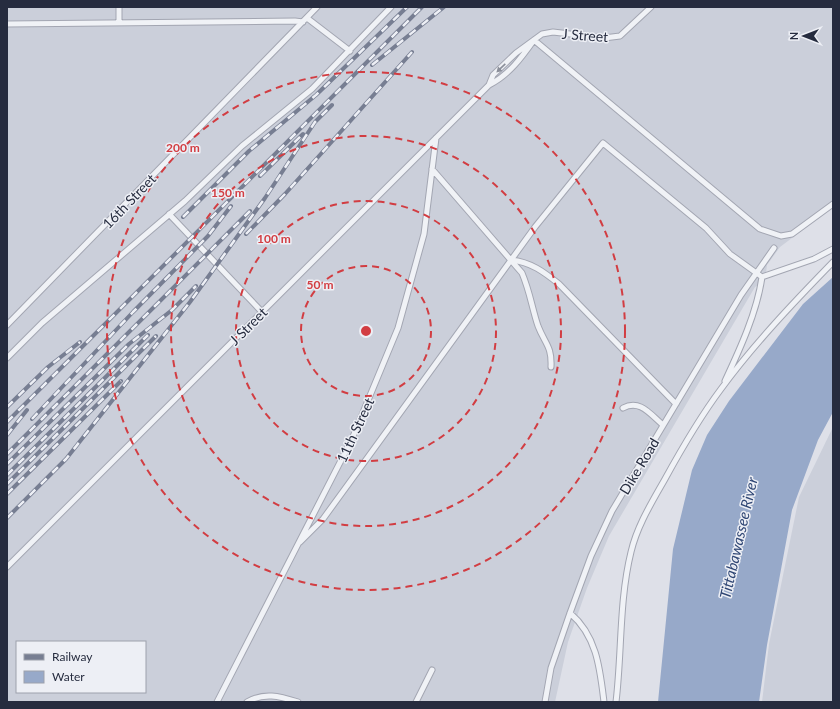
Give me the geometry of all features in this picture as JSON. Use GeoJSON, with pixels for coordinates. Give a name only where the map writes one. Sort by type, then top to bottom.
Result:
{"type":"FeatureCollection","features":[{"type":"Feature","properties":{"kind":"lane"},"geometry":{"type":"LineString","coordinates":[[119,7],[119,23]]}},
{"type":"Feature","properties":{"kind":"lane","name":"16th Street"},"geometry":{"type":"LineString","coordinates":[[7,325],[317,7]]}},
{"type":"Feature","properties":{"kind":"lane"},"geometry":{"type":"LineString","coordinates":[[7,358],[48,318],[169,214],[242,146],[312,89],[391,7]]}},
{"type":"Feature","properties":{"kind":"lane","name":"J Street"},"geometry":{"type":"LineString","coordinates":[[7,567],[489,85],[503,76],[521,58],[534,40],[542,34],[554,32],[604,38],[620,36],[651,7]]}},
{"type":"Feature","properties":{"kind":"lane"},"geometry":{"type":"LineString","coordinates":[[307,18],[350,51]]}},
{"type":"Feature","properties":{"kind":"lane"},"geometry":{"type":"LineString","coordinates":[[7,24],[303,22]]}},
{"type":"Feature","properties":{"kind":"lane"},"geometry":{"type":"LineString","coordinates":[[534,40],[760,229],[781,236],[792,234],[833,204]]}},
{"type":"Feature","properties":{"kind":"lane","name":"11th Street"},"geometry":{"type":"LineString","coordinates":[[217,702],[352,439],[398,328],[424,234],[436,138]]}},
{"type":"Feature","properties":{"kind":"lane"},"geometry":{"type":"LineString","coordinates":[[300,542],[323,519],[535,227],[603,143],[706,228],[730,254],[762,277]]}},
{"type":"Feature","properties":{"kind":"lane"},"geometry":{"type":"LineString","coordinates":[[432,169],[522,273],[530,291],[539,327],[552,354],[551,367]]}},
{"type":"Feature","properties":{"kind":"lane"},"geometry":{"type":"LineString","coordinates":[[169,214],[262,312]]}},
{"type":"Feature","properties":{"kind":"lane","name":"Dike Road"},"geometry":{"type":"LineString","coordinates":[[545,702],[552,668],[570,613],[591,556],[612,511],[756,272],[774,248]]}},
{"type":"Feature","properties":{"kind":"lane"},"geometry":{"type":"LineString","coordinates":[[762,277],[814,259],[833,249]]}},
{"type":"Feature","properties":{"kind":"lane"},"geometry":{"type":"LineString","coordinates":[[511,260],[524,262],[542,271],[559,284],[676,404]]}},
{"type":"Feature","properties":{"kind":"lane"},"geometry":{"type":"LineString","coordinates":[[616,702],[620,630],[631,552],[638,529],[691,434],[721,389],[765,335],[833,262]]}},
{"type":"Feature","properties":{"kind":"lane"},"geometry":{"type":"LineString","coordinates":[[721,389],[742,341],[760,290],[762,277]]}},
{"type":"Feature","properties":{"kind":"lane"},"geometry":{"type":"LineString","coordinates":[[622,408],[631,404],[639,405],[663,425]]}},
{"type":"Feature","properties":{"kind":"lane"},"geometry":{"type":"LineString","coordinates":[[570,613],[580,622],[593,644],[600,673],[604,702]]}},
{"type":"Feature","properties":{"kind":"lane"},"geometry":{"type":"LineString","coordinates":[[416,702],[432,670]]}},
{"type":"Feature","properties":{"kind":"lane"},"geometry":{"type":"LineString","coordinates":[[247,702],[255,697],[268,695],[298,702]]}},
{"type":"Feature","properties":{"kind":"shaded area"},"geometry":{"type":"Polygon","coordinates":[[[7,7],[833,7],[833,207],[780,247],[767,265],[765,281],[755,287],[609,536],[587,588],[568,642],[555,702],[7,702],[7,7]]]}},
{"type":"Feature","properties":{"kind":"shaded area"},"geometry":{"type":"Polygon","coordinates":[[[833,427],[833,702],[762,702],[769,644],[799,497],[833,427]]]}},
{"type":"Feature","properties":{"kind":"water","name":"Tittabawassee River"},"geometry":{"type":"Polygon","coordinates":[[[833,277],[833,412],[818,440],[792,510],[767,645],[759,702],[658,702],[673,549],[692,470],[707,435],[729,401],[803,304],[833,277]]]}},
{"type":"Feature","properties":{"kind":"railway"},"geometry":{"type":"LineString","coordinates":[[183,217],[249,151],[316,95],[407,7]]}},
{"type":"Feature","properties":{"kind":"railway"},"geometry":{"type":"LineString","coordinates":[[7,422],[422,7]]}},
{"type":"Feature","properties":{"kind":"railway"},"geometry":{"type":"LineString","coordinates":[[372,65],[444,7]]}},
{"type":"Feature","properties":{"kind":"railway"},"geometry":{"type":"LineString","coordinates":[[246,234],[285,194],[412,52]]}},
{"type":"Feature","properties":{"kind":"railway"},"geometry":{"type":"LineString","coordinates":[[7,518],[66,459],[190,302],[265,198],[315,122],[332,105]]}},
{"type":"Feature","properties":{"kind":"railway"},"geometry":{"type":"LineString","coordinates":[[260,176],[303,134]]}},
{"type":"Feature","properties":{"kind":"railway"},"geometry":{"type":"LineString","coordinates":[[32,419],[133,312],[208,236],[231,206]]}},
{"type":"Feature","properties":{"kind":"railway"},"geometry":{"type":"LineString","coordinates":[[7,454],[250,211]]}},
{"type":"Feature","properties":{"kind":"railway"},"geometry":{"type":"LineString","coordinates":[[7,464],[129,344],[172,310],[196,286]]}},
{"type":"Feature","properties":{"kind":"railway"},"geometry":{"type":"LineString","coordinates":[[7,475],[148,335]]}},
{"type":"Feature","properties":{"kind":"railway"},"geometry":{"type":"LineString","coordinates":[[7,484],[156,336]]}},
{"type":"Feature","properties":{"kind":"railway"},"geometry":{"type":"LineString","coordinates":[[7,407],[48,367],[80,342]]}},
{"type":"Feature","properties":{"kind":"railway"},"geometry":{"type":"LineString","coordinates":[[7,494],[121,381]]}},
{"type":"Feature","properties":{"kind":"railway"},"geometry":{"type":"LineString","coordinates":[[7,435],[27,410]]}}]}
